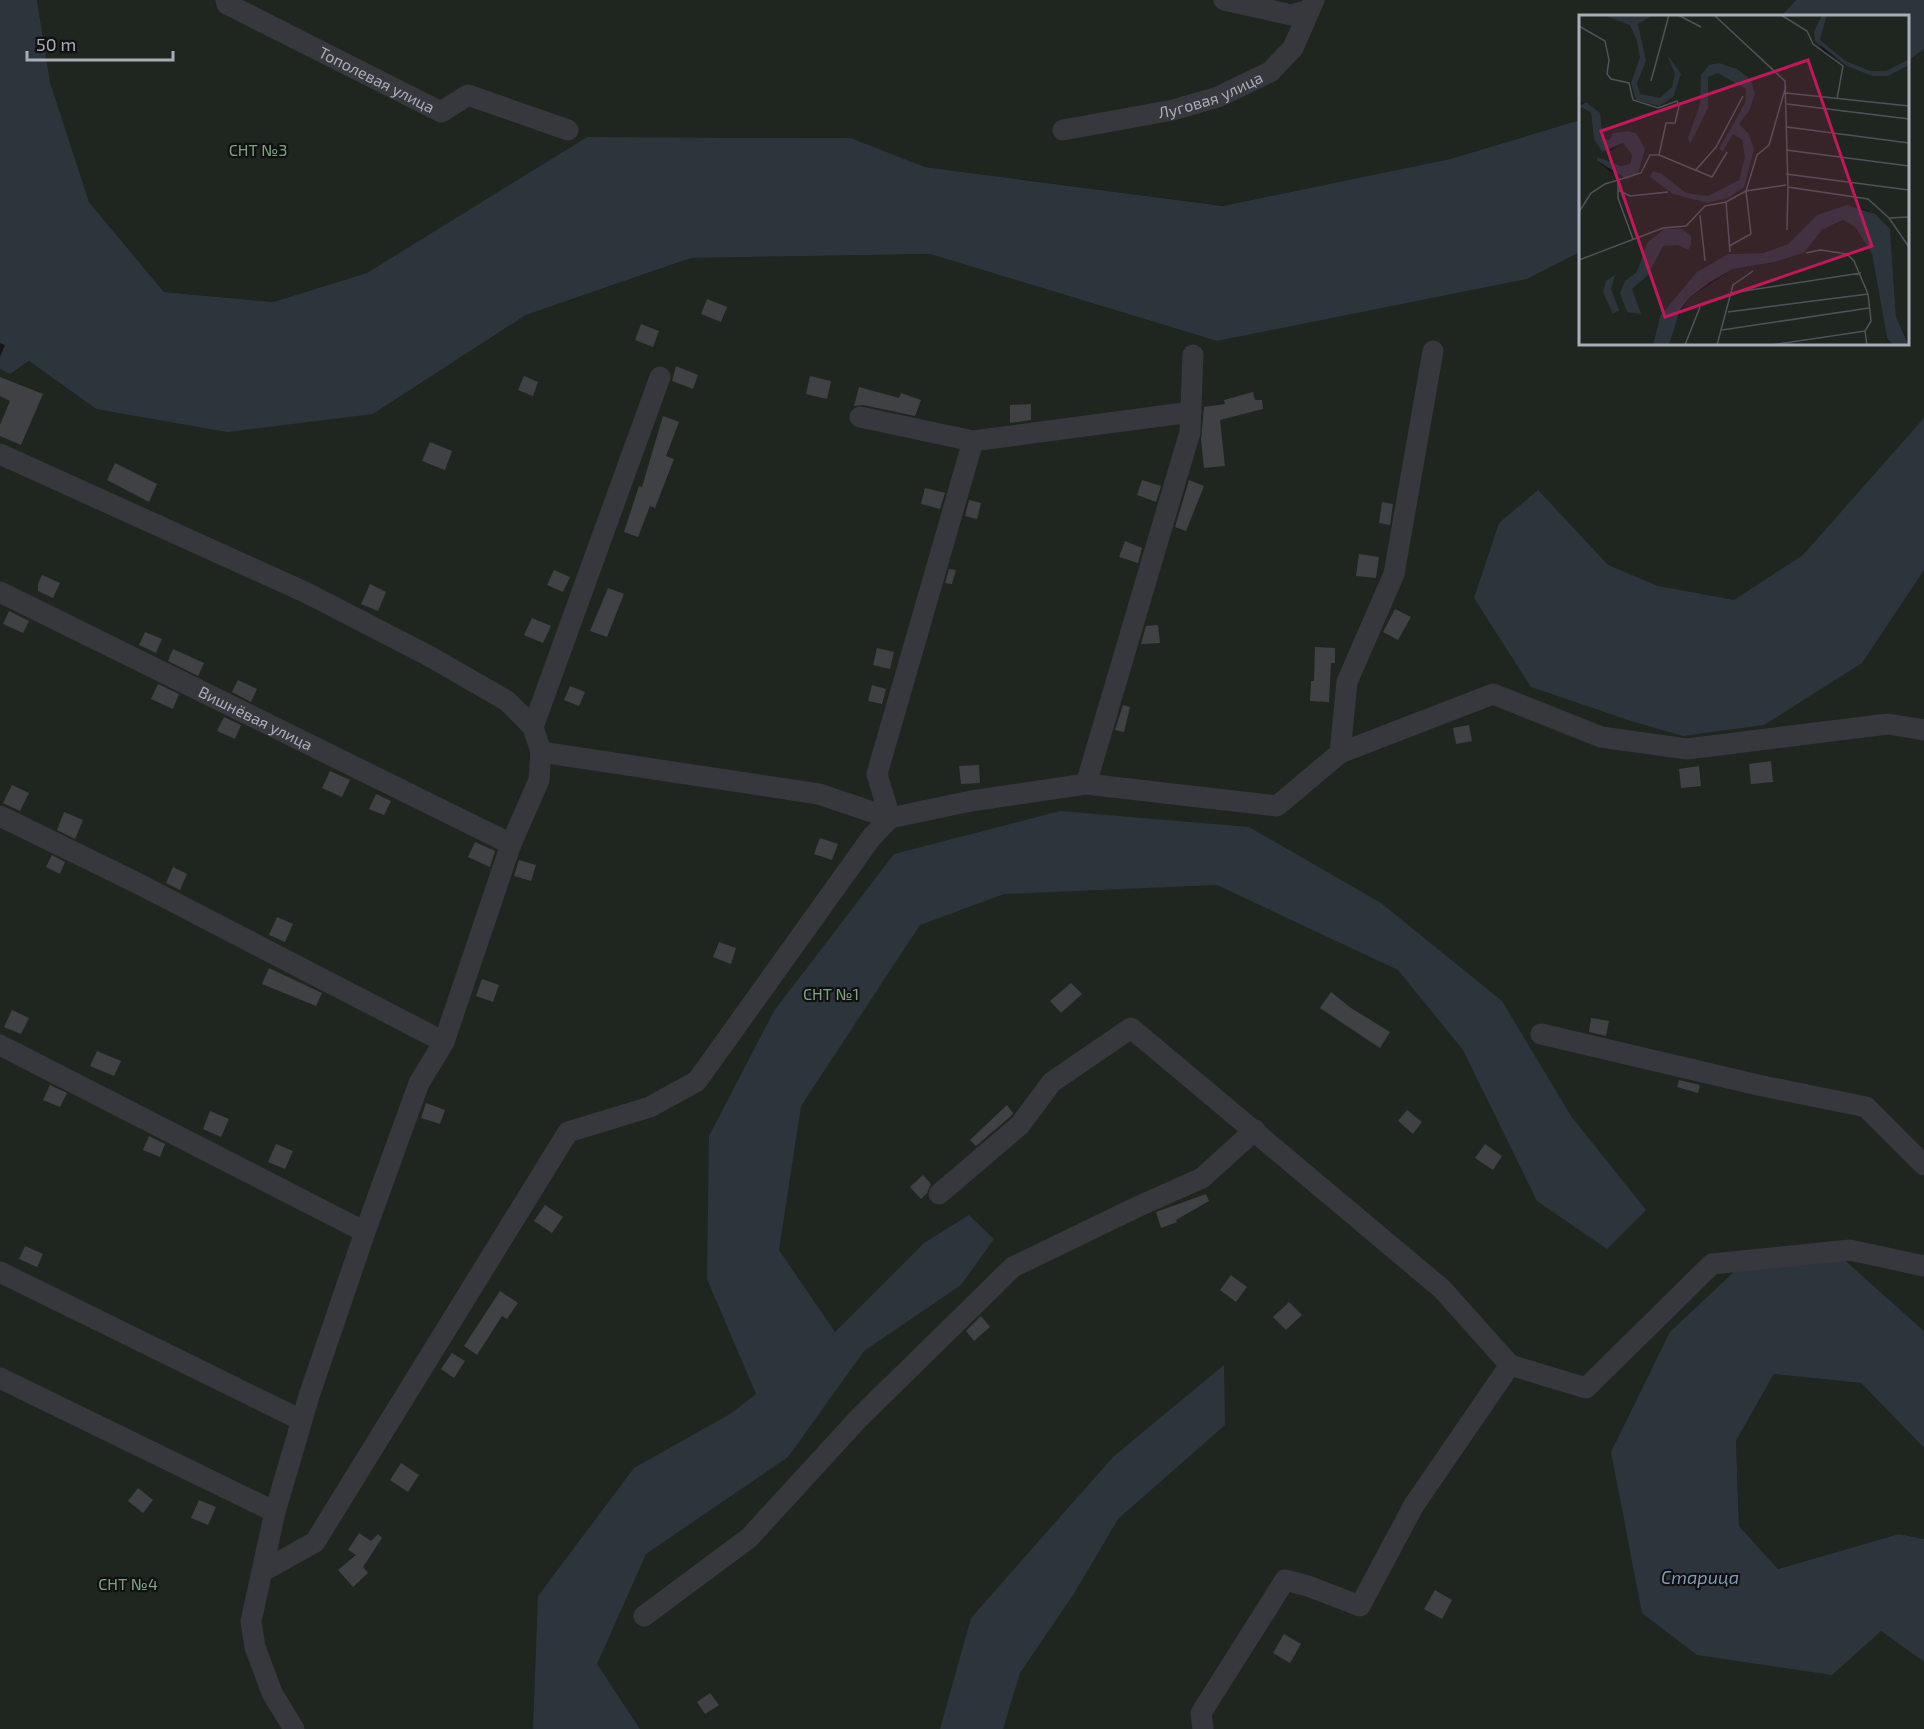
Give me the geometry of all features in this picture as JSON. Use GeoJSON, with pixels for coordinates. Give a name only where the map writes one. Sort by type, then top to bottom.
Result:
{"type":"FeatureCollection","features":[{"type":"Feature","properties":{"kind":"street","name":"Тополевая улица"},"geometry":{"type":"LineString","coordinates":[[226,0],[227,4],[441,112],[468,95],[568,130]]}},
{"type":"Feature","properties":{"kind":"street"},"geometry":{"type":"LineString","coordinates":[[1224,0],[1291,15],[1312,5]]}},
{"type":"Feature","properties":{"kind":"street","name":"Луговая улица"},"geometry":{"type":"LineString","coordinates":[[1063,130],[1173,110],[1218,97],[1270,72],[1293,48],[1312,5]]}},
{"type":"Feature","properties":{"kind":"street"},"geometry":{"type":"LineString","coordinates":[[1340,753],[1347,682],[1394,574],[1433,351]]}},
{"type":"Feature","properties":{"kind":"street"},"geometry":{"type":"LineString","coordinates":[[1086,784],[1190,432],[1194,355]]}},
{"type":"Feature","properties":{"kind":"street"},"geometry":{"type":"LineString","coordinates":[[534,727],[660,377]]}},
{"type":"Feature","properties":{"kind":"street"},"geometry":{"type":"LineString","coordinates":[[860,417],[973,441],[1191,412]]}},
{"type":"Feature","properties":{"kind":"street"},"geometry":{"type":"LineString","coordinates":[[890,818],[877,774],[973,441]]}},
{"type":"Feature","properties":{"kind":"street"},"geometry":{"type":"LineString","coordinates":[[0,454],[307,593],[429,656],[507,700],[534,727],[541,752],[539,780],[511,844],[444,1042],[419,1083],[365,1232],[302,1420],[275,1512],[252,1621],[255,1647],[272,1693],[294,1729]]}},
{"type":"Feature","properties":{"kind":"street","name":"Вишнёвая улица"},"geometry":{"type":"LineString","coordinates":[[0,592],[511,844]]}},
{"type":"Feature","properties":{"kind":"street"},"geometry":{"type":"LineString","coordinates":[[541,752],[819,794],[890,818],[971,801],[1086,784],[1277,806],[1340,753],[1493,694],[1601,737],[1687,749],[1888,724],[1924,730]]}},
{"type":"Feature","properties":{"kind":"street"},"geometry":{"type":"LineString","coordinates":[[0,816],[139,884],[444,1042]]}},
{"type":"Feature","properties":{"kind":"street"},"geometry":{"type":"LineString","coordinates":[[263,1571],[315,1542],[568,1132],[651,1107],[697,1081],[871,838],[890,818]]}},
{"type":"Feature","properties":{"kind":"street"},"geometry":{"type":"LineString","coordinates":[[939,1194],[1020,1125],[1052,1082],[1131,1028],[1442,1289],[1510,1365],[1586,1388],[1712,1264],[1850,1250],[1923,1263]]}},
{"type":"Feature","properties":{"kind":"street"},"geometry":{"type":"LineString","coordinates":[[1541,1034],[1866,1107],[1924,1165]]}},
{"type":"Feature","properties":{"kind":"street"},"geometry":{"type":"LineString","coordinates":[[0,1045],[365,1232]]}},
{"type":"Feature","properties":{"kind":"street"},"geometry":{"type":"LineString","coordinates":[[644,1616],[749,1538],[859,1418],[1013,1267],[1203,1178],[1255,1130]]}},
{"type":"Feature","properties":{"kind":"street"},"geometry":{"type":"LineString","coordinates":[[0,1272],[302,1420]]}},
{"type":"Feature","properties":{"kind":"street"},"geometry":{"type":"LineString","coordinates":[[1203,1729],[1201,1713],[1285,1580],[1308,1586],[1360,1606],[1414,1505],[1510,1365]]}},
{"type":"Feature","properties":{"kind":"street"},"geometry":{"type":"LineString","coordinates":[[0,1378],[275,1512]]}},
{"type":"Feature","properties":{"kind":"green space","name":"СНТ №3"},"geometry":{"type":"Polygon","coordinates":[[[37,0],[1796,0],[1782,15],[1579,15],[1579,120],[1450,159],[1224,206],[925,167],[851,138],[587,137],[368,273],[273,302],[164,292],[89,202],[50,82],[37,0]]]}},
{"type":"Feature","properties":{"kind":"green space","name":"СНТ №1"},"geometry":{"type":"Polygon","coordinates":[[[1924,49],[1924,1331],[1841,1258],[1738,1268],[1642,1614],[1881,1631],[1924,1662],[1924,1729],[0,1729],[0,369],[10,374],[29,361],[96,409],[373,414],[526,315],[691,258],[930,254],[1217,341],[1527,279],[1579,253],[1579,345],[1909,345],[1909,60],[1924,49]]]}},
{"type":"Feature","properties":{"kind":"green space"},"geometry":{"type":"Polygon","coordinates":[[[1774,1374],[1861,1383],[1924,1448],[1924,1539],[1899,1534],[1778,1569],[1739,1526],[1736,1441],[1774,1374]]]}},
{"type":"Feature","properties":{"kind":"water"},"geometry":{"type":"Polygon","coordinates":[[[0,0],[37,0],[50,82],[89,202],[164,292],[273,302],[367,273],[587,137],[851,138],[925,167],[1223,206],[1450,159],[1579,120],[1579,253],[1527,279],[1217,341],[930,254],[691,258],[526,315],[373,414],[227,432],[96,409],[29,361],[10,374],[0,369],[0,357],[5,345],[0,343],[0,0]]]}},
{"type":"Feature","properties":{"kind":"water"},"geometry":{"type":"Polygon","coordinates":[[[1796,0],[1924,0],[1924,49],[1909,60],[1909,15],[1782,15],[1796,0]]]}},
{"type":"Feature","properties":{"kind":"water"},"geometry":{"type":"Polygon","coordinates":[[[1924,418],[1924,570],[1862,663],[1764,725],[1683,736],[1531,687],[1474,598],[1499,523],[1538,490],[1608,565],[1658,586],[1734,600],[1803,555],[1924,418]]]}},
{"type":"Feature","properties":{"kind":"water"},"geometry":{"type":"Polygon","coordinates":[[[1060,811],[1249,827],[1381,903],[1502,1001],[1571,1116],[1646,1210],[1607,1249],[1537,1201],[1463,1050],[1398,970],[1217,885],[1004,894],[920,925],[801,1106],[779,1250],[835,1332],[924,1243],[969,1215],[994,1239],[961,1285],[864,1351],[788,1457],[646,1554],[597,1664],[640,1729],[533,1729],[538,1596],[634,1468],[730,1414],[756,1394],[707,1279],[709,1136],[774,1011],[894,854],[1060,811]]]}},
{"type":"Feature","properties":{"kind":"water","name":"Старица"},"geometry":{"type":"Polygon","coordinates":[[[1841,1257],[1924,1331],[1924,1448],[1861,1383],[1774,1374],[1736,1441],[1739,1526],[1778,1569],[1899,1534],[1924,1539],[1924,1662],[1881,1631],[1832,1675],[1697,1655],[1642,1613],[1611,1452],[1670,1332],[1738,1268],[1841,1257]]]}},
{"type":"Feature","properties":{"kind":"water"},"geometry":{"type":"Polygon","coordinates":[[[1224,1365],[1225,1425],[1118,1519],[1075,1592],[1020,1673],[1003,1729],[940,1729],[971,1618],[1113,1457],[1224,1365]]]}},
{"type":"Feature","properties":{"kind":"building"},"geometry":{"type":"Polygon","coordinates":[[[707,299],[727,307],[721,322],[701,314],[707,299]]]}},
{"type":"Feature","properties":{"kind":"building"},"geometry":{"type":"Polygon","coordinates":[[[641,324],[659,331],[653,347],[635,340],[641,324]]]}},
{"type":"Feature","properties":{"kind":"building"},"geometry":{"type":"Polygon","coordinates":[[[676,366],[698,375],[693,389],[672,381],[676,366]]]}},
{"type":"Feature","properties":{"kind":"building"},"geometry":{"type":"Polygon","coordinates":[[[524,376],[538,382],[533,396],[518,390],[524,376]]]}},
{"type":"Feature","properties":{"kind":"building"},"geometry":{"type":"Polygon","coordinates":[[[810,376],[831,381],[827,399],[806,394],[810,376]]]}},
{"type":"Feature","properties":{"kind":"building"},"geometry":{"type":"Polygon","coordinates":[[[0,377],[43,394],[21,445],[0,436],[0,425],[10,401],[0,396],[0,377]]]}},
{"type":"Feature","properties":{"kind":"building"},"geometry":{"type":"Polygon","coordinates":[[[859,387],[899,398],[901,393],[921,400],[915,416],[863,405],[854,406],[859,387]]]}},
{"type":"Feature","properties":{"kind":"building"},"geometry":{"type":"Polygon","coordinates":[[[1253,392],[1255,400],[1262,400],[1263,409],[1220,420],[1225,466],[1204,468],[1201,440],[1204,407],[1225,404],[1224,400],[1253,392]]]}},
{"type":"Feature","properties":{"kind":"building"},"geometry":{"type":"Polygon","coordinates":[[[1031,404],[1031,420],[1010,423],[1010,405],[1031,404]]]}},
{"type":"Feature","properties":{"kind":"building"},"geometry":{"type":"Polygon","coordinates":[[[663,416],[679,422],[666,456],[674,459],[655,508],[650,506],[638,537],[624,532],[639,486],[642,487],[663,416]]]}},
{"type":"Feature","properties":{"kind":"building"},"geometry":{"type":"Polygon","coordinates":[[[430,442],[452,451],[445,470],[422,461],[430,442]]]}},
{"type":"Feature","properties":{"kind":"building"},"geometry":{"type":"Polygon","coordinates":[[[115,463],[157,484],[149,502],[107,480],[115,463]]]}},
{"type":"Feature","properties":{"kind":"building"},"geometry":{"type":"Polygon","coordinates":[[[1142,480],[1161,486],[1156,502],[1137,495],[1142,480]]]}},
{"type":"Feature","properties":{"kind":"building"},"geometry":{"type":"Polygon","coordinates":[[[1189,480],[1204,486],[1186,531],[1175,527],[1189,480]]]}},
{"type":"Feature","properties":{"kind":"building"},"geometry":{"type":"Polygon","coordinates":[[[925,488],[945,493],[940,509],[921,504],[925,488]]]}},
{"type":"Feature","properties":{"kind":"building"},"geometry":{"type":"Polygon","coordinates":[[[969,500],[981,503],[977,519],[965,516],[969,500]]]}},
{"type":"Feature","properties":{"kind":"building"},"geometry":{"type":"Polygon","coordinates":[[[1382,502],[1393,504],[1390,525],[1379,523],[1382,502]]]}},
{"type":"Feature","properties":{"kind":"building"},"geometry":{"type":"Polygon","coordinates":[[[1125,541],[1142,548],[1138,563],[1119,557],[1125,541]]]}},
{"type":"Feature","properties":{"kind":"building"},"geometry":{"type":"Polygon","coordinates":[[[1359,554],[1379,557],[1376,578],[1356,576],[1359,554]]]}},
{"type":"Feature","properties":{"kind":"building"},"geometry":{"type":"Polygon","coordinates":[[[949,569],[956,570],[952,584],[945,583],[949,569]]]}},
{"type":"Feature","properties":{"kind":"building"},"geometry":{"type":"Polygon","coordinates":[[[554,570],[570,577],[563,592],[547,585],[554,570]]]}},
{"type":"Feature","properties":{"kind":"building"},"geometry":{"type":"Polygon","coordinates":[[[42,575],[60,583],[53,598],[38,591],[42,575]]]}},
{"type":"Feature","properties":{"kind":"building"},"geometry":{"type":"Polygon","coordinates":[[[370,584],[386,592],[378,611],[361,604],[370,584]]]}},
{"type":"Feature","properties":{"kind":"building"},"geometry":{"type":"Polygon","coordinates":[[[608,588],[624,594],[607,637],[590,631],[608,588]]]}},
{"type":"Feature","properties":{"kind":"building"},"geometry":{"type":"Polygon","coordinates":[[[1395,609],[1411,617],[1398,640],[1383,632],[1395,609]]]}},
{"type":"Feature","properties":{"kind":"building"},"geometry":{"type":"Polygon","coordinates":[[[9,611],[29,621],[23,633],[3,624],[9,611]]]}},
{"type":"Feature","properties":{"kind":"building"},"geometry":{"type":"Polygon","coordinates":[[[532,618],[551,626],[543,643],[524,635],[532,618]]]}},
{"type":"Feature","properties":{"kind":"building"},"geometry":{"type":"Polygon","coordinates":[[[1158,625],[1160,643],[1141,644],[1146,626],[1158,625]]]}},
{"type":"Feature","properties":{"kind":"building"},"geometry":{"type":"Polygon","coordinates":[[[145,632],[162,639],[156,653],[139,645],[145,632]]]}},
{"type":"Feature","properties":{"kind":"building"},"geometry":{"type":"Polygon","coordinates":[[[1315,647],[1335,648],[1335,663],[1331,663],[1329,702],[1310,701],[1311,681],[1314,681],[1315,647]]]}},
{"type":"Feature","properties":{"kind":"building"},"geometry":{"type":"Polygon","coordinates":[[[877,648],[894,652],[890,669],[873,665],[877,648]]]}},
{"type":"Feature","properties":{"kind":"building"},"geometry":{"type":"Polygon","coordinates":[[[173,649],[204,663],[198,676],[168,661],[173,649]]]}},
{"type":"Feature","properties":{"kind":"building"},"geometry":{"type":"Polygon","coordinates":[[[238,680],[257,689],[251,702],[232,692],[238,680]]]}},
{"type":"Feature","properties":{"kind":"building"},"geometry":{"type":"Polygon","coordinates":[[[158,684],[179,694],[173,709],[151,699],[158,684]]]}},
{"type":"Feature","properties":{"kind":"building"},"geometry":{"type":"Polygon","coordinates":[[[872,685],[886,689],[882,704],[868,701],[872,685]]]}},
{"type":"Feature","properties":{"kind":"building"},"geometry":{"type":"Polygon","coordinates":[[[570,686],[585,692],[579,706],[564,700],[570,686]]]}},
{"type":"Feature","properties":{"kind":"building"},"geometry":{"type":"Polygon","coordinates":[[[1123,705],[1130,707],[1124,732],[1115,730],[1123,705]]]}},
{"type":"Feature","properties":{"kind":"building"},"geometry":{"type":"Polygon","coordinates":[[[224,717],[241,725],[235,739],[217,731],[224,717]]]}},
{"type":"Feature","properties":{"kind":"building"},"geometry":{"type":"Polygon","coordinates":[[[1469,725],[1472,741],[1456,744],[1453,728],[1469,725]]]}},
{"type":"Feature","properties":{"kind":"building"},"geometry":{"type":"Polygon","coordinates":[[[1771,761],[1773,782],[1751,784],[1749,764],[1771,761]]]}},
{"type":"Feature","properties":{"kind":"building"},"geometry":{"type":"Polygon","coordinates":[[[979,765],[980,783],[961,784],[959,766],[979,765]]]}},
{"type":"Feature","properties":{"kind":"building"},"geometry":{"type":"Polygon","coordinates":[[[1699,766],[1701,786],[1681,788],[1679,769],[1699,766]]]}},
{"type":"Feature","properties":{"kind":"building"},"geometry":{"type":"Polygon","coordinates":[[[330,771],[350,780],[342,797],[322,788],[330,771]]]}},
{"type":"Feature","properties":{"kind":"building"},"geometry":{"type":"Polygon","coordinates":[[[12,785],[29,793],[20,811],[3,803],[12,785]]]}},
{"type":"Feature","properties":{"kind":"building"},"geometry":{"type":"Polygon","coordinates":[[[376,794],[391,801],[384,815],[369,809],[376,794]]]}},
{"type":"Feature","properties":{"kind":"building"},"geometry":{"type":"Polygon","coordinates":[[[64,812],[83,820],[75,839],[57,830],[64,812]]]}},
{"type":"Feature","properties":{"kind":"building"},"geometry":{"type":"Polygon","coordinates":[[[820,838],[838,844],[832,860],[814,854],[820,838]]]}},
{"type":"Feature","properties":{"kind":"building"},"geometry":{"type":"Polygon","coordinates":[[[475,842],[495,851],[490,867],[468,857],[475,842]]]}},
{"type":"Feature","properties":{"kind":"building"},"geometry":{"type":"Polygon","coordinates":[[[52,855],[65,862],[60,874],[46,867],[52,855]]]}},
{"type":"Feature","properties":{"kind":"building"},"geometry":{"type":"Polygon","coordinates":[[[519,860],[536,865],[531,881],[514,876],[519,860]]]}},
{"type":"Feature","properties":{"kind":"building"},"geometry":{"type":"Polygon","coordinates":[[[173,867],[187,874],[180,890],[166,883],[173,867]]]}},
{"type":"Feature","properties":{"kind":"building"},"geometry":{"type":"Polygon","coordinates":[[[277,917],[293,924],[285,942],[269,935],[277,917]]]}},
{"type":"Feature","properties":{"kind":"building"},"geometry":{"type":"Polygon","coordinates":[[[719,942],[736,948],[731,964],[713,957],[719,942]]]}},
{"type":"Feature","properties":{"kind":"building"},"geometry":{"type":"Polygon","coordinates":[[[269,968],[322,993],[316,1006],[262,984],[269,968]]]}},
{"type":"Feature","properties":{"kind":"building"},"geometry":{"type":"Polygon","coordinates":[[[482,979],[499,985],[493,1002],[476,996],[482,979]]]}},
{"type":"Feature","properties":{"kind":"building"},"geometry":{"type":"Polygon","coordinates":[[[1071,983],[1082,994],[1061,1013],[1050,1001],[1071,983]]]}},
{"type":"Feature","properties":{"kind":"building"},"geometry":{"type":"Polygon","coordinates":[[[1331,992],[1351,1008],[1390,1032],[1380,1048],[1320,1008],[1331,992]]]}},
{"type":"Feature","properties":{"kind":"building"},"geometry":{"type":"Polygon","coordinates":[[[12,1010],[29,1018],[21,1034],[4,1027],[12,1010]]]}},
{"type":"Feature","properties":{"kind":"building"},"geometry":{"type":"Polygon","coordinates":[[[1591,1018],[1609,1021],[1606,1036],[1589,1032],[1591,1018]]]}},
{"type":"Feature","properties":{"kind":"building"},"geometry":{"type":"Polygon","coordinates":[[[97,1051],[121,1061],[114,1076],[90,1066],[97,1051]]]}},
{"type":"Feature","properties":{"kind":"building"},"geometry":{"type":"Polygon","coordinates":[[[1679,1080],[1700,1085],[1698,1093],[1677,1087],[1679,1080]]]}},
{"type":"Feature","properties":{"kind":"building"},"geometry":{"type":"Polygon","coordinates":[[[50,1085],[67,1093],[60,1107],[43,1100],[50,1085]]]}},
{"type":"Feature","properties":{"kind":"building"},"geometry":{"type":"Polygon","coordinates":[[[426,1103],[445,1110],[440,1124],[421,1118],[426,1103]]]}},
{"type":"Feature","properties":{"kind":"building"},"geometry":{"type":"Polygon","coordinates":[[[1007,1105],[1013,1113],[1011,1116],[976,1146],[970,1140],[1007,1105]]]}},
{"type":"Feature","properties":{"kind":"building"},"geometry":{"type":"Polygon","coordinates":[[[1407,1110],[1422,1122],[1413,1134],[1398,1121],[1407,1110]]]}},
{"type":"Feature","properties":{"kind":"building"},"geometry":{"type":"Polygon","coordinates":[[[210,1111],[229,1119],[221,1137],[203,1129],[210,1111]]]}},
{"type":"Feature","properties":{"kind":"building"},"geometry":{"type":"Polygon","coordinates":[[[149,1136],[165,1144],[160,1157],[143,1150],[149,1136]]]}},
{"type":"Feature","properties":{"kind":"building"},"geometry":{"type":"Polygon","coordinates":[[[276,1144],[293,1151],[285,1169],[268,1162],[276,1144]]]}},
{"type":"Feature","properties":{"kind":"building"},"geometry":{"type":"Polygon","coordinates":[[[1485,1144],[1502,1156],[1493,1170],[1475,1158],[1485,1144]]]}},
{"type":"Feature","properties":{"kind":"building"},"geometry":{"type":"Polygon","coordinates":[[[923,1175],[931,1184],[921,1199],[910,1187],[923,1175]]]}},
{"type":"Feature","properties":{"kind":"building"},"geometry":{"type":"Polygon","coordinates":[[[1206,1194],[1209,1201],[1176,1220],[1177,1222],[1161,1228],[1156,1212],[1206,1194]]]}},
{"type":"Feature","properties":{"kind":"building"},"geometry":{"type":"Polygon","coordinates":[[[545,1205],[563,1217],[552,1233],[534,1221],[545,1205]]]}},
{"type":"Feature","properties":{"kind":"building"},"geometry":{"type":"Polygon","coordinates":[[[25,1246],[43,1254],[37,1267],[19,1259],[25,1246]]]}},
{"type":"Feature","properties":{"kind":"building"},"geometry":{"type":"Polygon","coordinates":[[[1231,1275],[1247,1287],[1236,1302],[1220,1290],[1231,1275]]]}},
{"type":"Feature","properties":{"kind":"building"},"geometry":{"type":"Polygon","coordinates":[[[500,1291],[518,1303],[507,1319],[502,1316],[477,1355],[464,1346],[500,1291]]]}},
{"type":"Feature","properties":{"kind":"building"},"geometry":{"type":"Polygon","coordinates":[[[1289,1302],[1302,1315],[1286,1330],[1273,1317],[1289,1302]]]}},
{"type":"Feature","properties":{"kind":"building"},"geometry":{"type":"Polygon","coordinates":[[[981,1316],[990,1327],[974,1341],[966,1331],[981,1316]]]}},
{"type":"Feature","properties":{"kind":"building"},"geometry":{"type":"Polygon","coordinates":[[[452,1353],[465,1361],[454,1378],[441,1369],[452,1353]]]}},
{"type":"Feature","properties":{"kind":"building"},"geometry":{"type":"Polygon","coordinates":[[[401,1463],[419,1475],[408,1492],[390,1480],[401,1463]]]}},
{"type":"Feature","properties":{"kind":"building"},"geometry":{"type":"Polygon","coordinates":[[[138,1488],[153,1500],[143,1513],[128,1501],[138,1488]]]}},
{"type":"Feature","properties":{"kind":"building"},"geometry":{"type":"Polygon","coordinates":[[[199,1500],[216,1507],[208,1525],[191,1518],[199,1500]]]}},
{"type":"Feature","properties":{"kind":"building"},"geometry":{"type":"Polygon","coordinates":[[[359,1533],[371,1541],[378,1534],[382,1538],[363,1567],[368,1573],[353,1587],[338,1570],[356,1555],[348,1550],[359,1533]]]}},
{"type":"Feature","properties":{"kind":"building"},"geometry":{"type":"Polygon","coordinates":[[[1435,1590],[1452,1600],[1442,1619],[1424,1609],[1435,1590]]]}},
{"type":"Feature","properties":{"kind":"building"},"geometry":{"type":"Polygon","coordinates":[[[1284,1634],[1301,1644],[1290,1663],[1273,1653],[1284,1634]]]}},
{"type":"Feature","properties":{"kind":"building"},"geometry":{"type":"Polygon","coordinates":[[[710,1693],[719,1705],[705,1714],[697,1702],[710,1693]]]}},
{"type":"Feature","properties":{"kind":"park label","name":"СНТ №4"},"geometry":{"type":"Point","coordinates":[128,1584]}}]}
